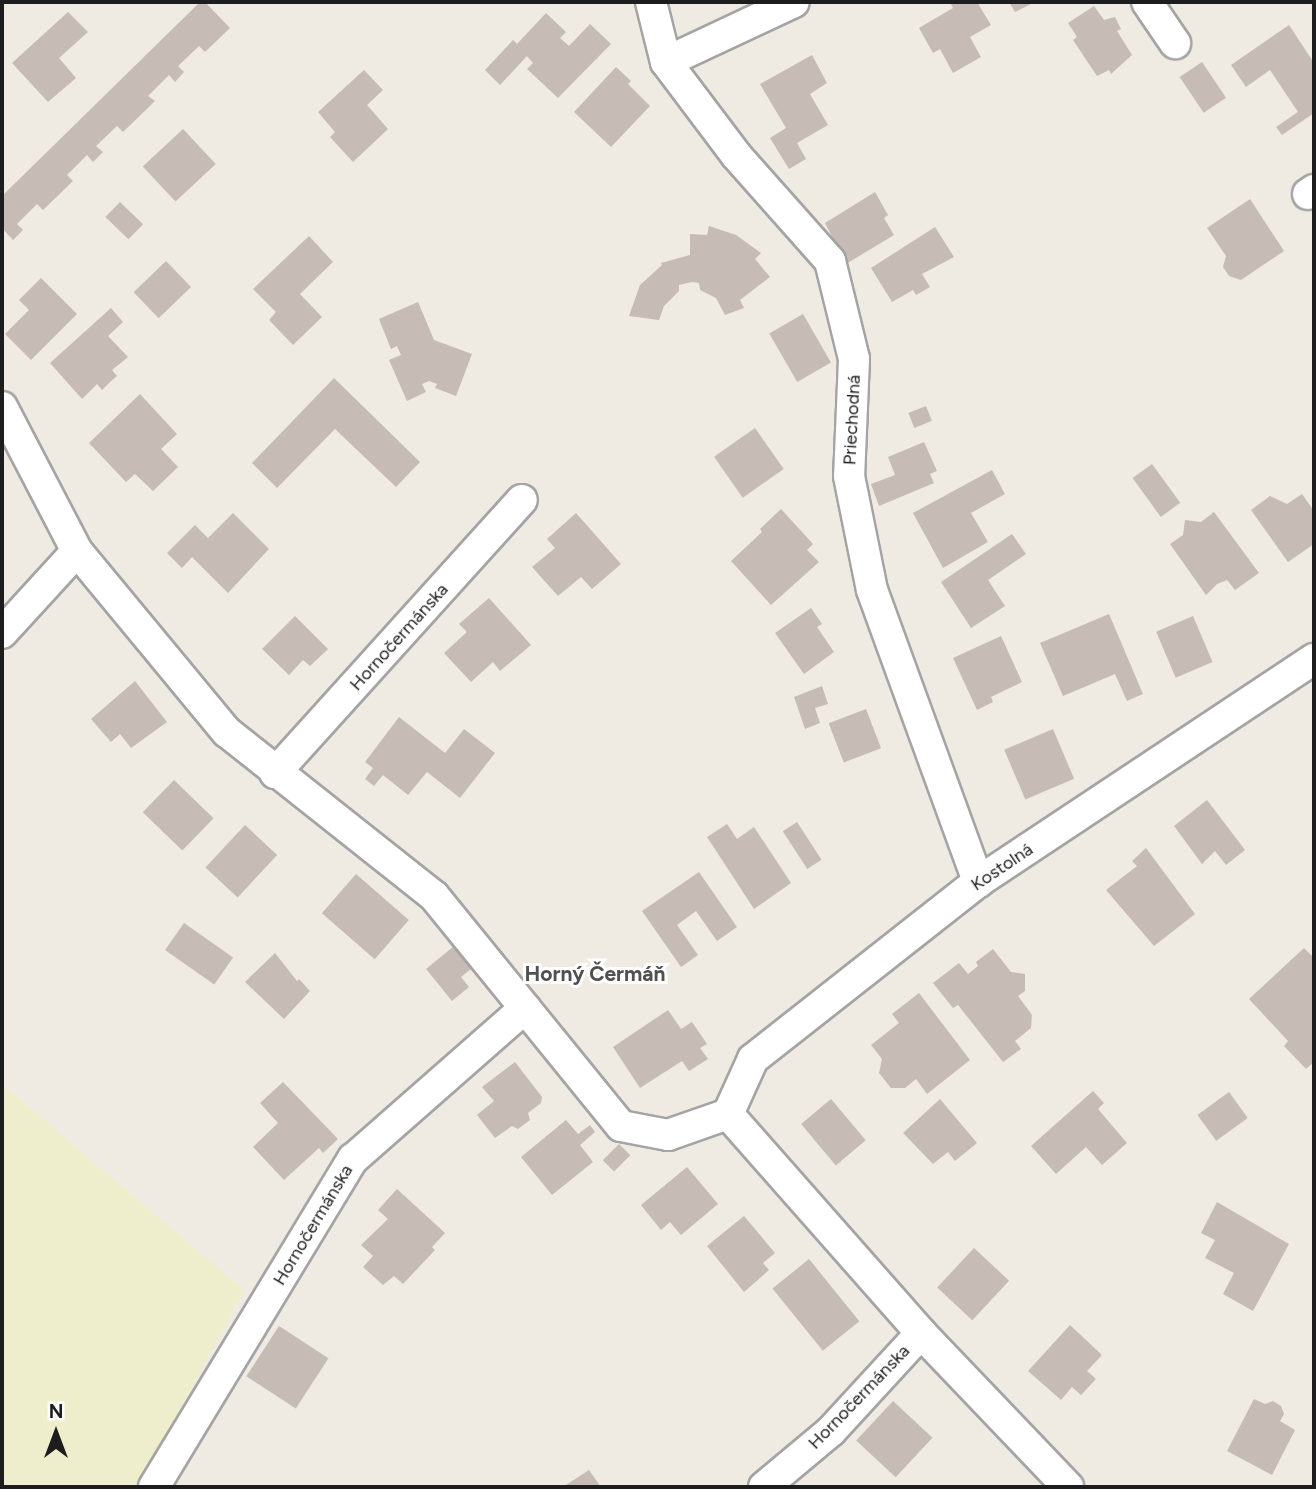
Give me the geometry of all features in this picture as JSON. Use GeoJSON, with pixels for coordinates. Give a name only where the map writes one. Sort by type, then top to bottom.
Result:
{"type":"FeatureCollection","features":[{"type":"Feature","properties":{"kind":"street","name":"Priechodná"},"geometry":{"type":"LineString","coordinates":[[652,2],[666,62],[736,155],[830,261],[854,359],[849,476],[872,590],[978,882]]}},
{"type":"Feature","properties":{"kind":"street"},"geometry":{"type":"LineString","coordinates":[[666,62],[794,2]]}},
{"type":"Feature","properties":{"kind":"street"},"geometry":{"type":"LineString","coordinates":[[1147,2],[1175,43]]}},
{"type":"Feature","properties":{"kind":"street"},"geometry":{"type":"LineString","coordinates":[[2,407],[77,551],[227,732],[275,773],[434,896],[621,1126],[668,1135],[728,1114]]}},
{"type":"Feature","properties":{"kind":"street","name":"Hornočermánska"},"geometry":{"type":"LineString","coordinates":[[275,773],[522,500]]}},
{"type":"Feature","properties":{"kind":"street"},"geometry":{"type":"LineString","coordinates":[[2,633],[77,551]]}},
{"type":"Feature","properties":{"kind":"street","name":"Kostolná"},"geometry":{"type":"LineString","coordinates":[[728,1114],[752,1059],[978,882],[1314,659]]}},
{"type":"Feature","properties":{"kind":"street","name":"Hornočermánska"},"geometry":{"type":"LineString","coordinates":[[154,1487],[353,1159],[525,1008]]}},
{"type":"Feature","properties":{"kind":"street","name":"Hornočermánska"},"geometry":{"type":"LineString","coordinates":[[728,1114],[921,1333],[1068,1487]]}},
{"type":"Feature","properties":{"kind":"street","name":"Hornočermánska"},"geometry":{"type":"LineString","coordinates":[[764,1487],[831,1431],[921,1333]]}},
{"type":"Feature","properties":{"kind":"green space"},"geometry":{"type":"Polygon","coordinates":[[[2,1084],[244,1290],[138,1487],[2,1487],[2,1084]]]}},
{"type":"Feature","properties":{"kind":"building"},"geometry":{"type":"Polygon","coordinates":[[[200,2],[205,2],[230,28],[205,52],[199,46],[178,66],[184,72],[175,82],[169,75],[148,96],[155,101],[123,132],[117,126],[96,146],[103,152],[93,162],[87,155],[67,175],[73,181],[43,210],[37,204],[17,224],[23,230],[13,240],[2,228],[2,196],[200,2]]]}},
{"type":"Feature","properties":{"kind":"building"},"geometry":{"type":"Polygon","coordinates":[[[950,2],[977,2],[991,25],[970,37],[981,57],[953,73],[940,49],[933,53],[919,28],[953,8],[950,2]]]}},
{"type":"Feature","properties":{"kind":"building"},"geometry":{"type":"Polygon","coordinates":[[[1009,2],[1035,2],[1015,12],[1009,2]]]}},
{"type":"Feature","properties":{"kind":"building"},"geometry":{"type":"Polygon","coordinates":[[[1094,6],[1104,20],[1115,17],[1121,29],[1117,31],[1132,55],[1111,74],[1109,70],[1097,76],[1073,40],[1077,37],[1068,23],[1094,6]]]}},
{"type":"Feature","properties":{"kind":"building"},"geometry":{"type":"Polygon","coordinates":[[[68,12],[88,32],[59,58],[76,78],[48,102],[12,63],[68,12]]]}},
{"type":"Feature","properties":{"kind":"building"},"geometry":{"type":"Polygon","coordinates":[[[546,13],[566,32],[560,38],[569,46],[590,24],[611,44],[558,98],[527,69],[533,63],[527,56],[500,85],[485,70],[513,40],[517,44],[546,13]]]}},
{"type":"Feature","properties":{"kind":"building"},"geometry":{"type":"Polygon","coordinates":[[[1289,25],[1314,63],[1314,113],[1282,135],[1276,127],[1298,112],[1270,70],[1246,87],[1231,65],[1289,25]]]}},
{"type":"Feature","properties":{"kind":"building"},"geometry":{"type":"Polygon","coordinates":[[[812,55],[827,83],[810,94],[828,125],[797,143],[806,159],[789,169],[770,138],[786,128],[760,84],[812,55]]]}},
{"type":"Feature","properties":{"kind":"building"},"geometry":{"type":"Polygon","coordinates":[[[1202,62],[1226,98],[1204,113],[1180,77],[1202,62]]]}},
{"type":"Feature","properties":{"kind":"building"},"geometry":{"type":"Polygon","coordinates":[[[616,67],[631,81],[628,84],[650,106],[611,147],[574,112],[616,67]]]}},
{"type":"Feature","properties":{"kind":"building"},"geometry":{"type":"Polygon","coordinates":[[[364,70],[383,90],[367,105],[388,129],[353,162],[330,137],[335,132],[318,112],[364,70]]]}},
{"type":"Feature","properties":{"kind":"building"},"geometry":{"type":"Polygon","coordinates":[[[183,129],[216,164],[176,202],[143,167],[183,129]]]}},
{"type":"Feature","properties":{"kind":"building"},"geometry":{"type":"Polygon","coordinates":[[[875,192],[888,215],[884,218],[894,235],[846,264],[825,223],[875,192]]]}},
{"type":"Feature","properties":{"kind":"building"},"geometry":{"type":"Polygon","coordinates":[[[1250,199],[1284,251],[1241,280],[1229,276],[1223,267],[1226,256],[1207,228],[1250,199]]]}},
{"type":"Feature","properties":{"kind":"building"},"geometry":{"type":"Polygon","coordinates":[[[120,202],[143,224],[128,239],[105,217],[120,202]]]}},
{"type":"Feature","properties":{"kind":"building"},"geometry":{"type":"Polygon","coordinates":[[[709,226],[736,235],[761,253],[755,259],[770,277],[740,300],[744,308],[725,315],[716,298],[700,290],[699,283],[692,282],[679,285],[679,291],[664,306],[659,320],[629,316],[640,285],[662,265],[661,263],[690,255],[690,234],[707,235],[709,226]]]}},
{"type":"Feature","properties":{"kind":"building"},"geometry":{"type":"Polygon","coordinates":[[[935,227],[954,257],[922,274],[930,287],[916,295],[913,290],[892,302],[871,268],[935,227]]]}},
{"type":"Feature","properties":{"kind":"building"},"geometry":{"type":"Polygon","coordinates":[[[309,236],[333,262],[300,294],[322,317],[293,345],[269,320],[276,312],[253,289],[309,236]]]}},
{"type":"Feature","properties":{"kind":"building"},"geometry":{"type":"Polygon","coordinates":[[[166,261],[191,287],[159,318],[134,292],[166,261]]]}},
{"type":"Feature","properties":{"kind":"building"},"geometry":{"type":"Polygon","coordinates":[[[41,278],[77,314],[31,360],[5,334],[29,310],[19,300],[41,278]]]}},
{"type":"Feature","properties":{"kind":"building"},"geometry":{"type":"Polygon","coordinates":[[[418,302],[434,340],[472,354],[456,396],[435,388],[437,384],[429,381],[422,384],[426,392],[407,401],[389,360],[401,355],[397,346],[391,349],[379,319],[418,302]]]}},
{"type":"Feature","properties":{"kind":"building"},"geometry":{"type":"Polygon","coordinates":[[[111,308],[123,322],[108,336],[128,357],[112,370],[117,376],[102,390],[97,384],[82,399],[50,363],[111,308]]]}},
{"type":"Feature","properties":{"kind":"building"},"geometry":{"type":"Polygon","coordinates":[[[803,314],[831,362],[797,382],[769,334],[803,314]]]}},
{"type":"Feature","properties":{"kind":"building"},"geometry":{"type":"Polygon","coordinates":[[[334,378],[420,462],[396,487],[335,429],[277,488],[252,463],[334,378]]]}},
{"type":"Feature","properties":{"kind":"building"},"geometry":{"type":"Polygon","coordinates":[[[140,394],[177,434],[161,449],[178,467],[153,491],[135,474],[126,482],[89,443],[140,394]]]}},
{"type":"Feature","properties":{"kind":"building"},"geometry":{"type":"Polygon","coordinates":[[[926,406],[932,421],[914,428],[908,413],[926,406]]]}},
{"type":"Feature","properties":{"kind":"building"},"geometry":{"type":"Polygon","coordinates":[[[755,428],[784,469],[743,498],[714,457],[755,428]]]}},
{"type":"Feature","properties":{"kind":"building"},"geometry":{"type":"Polygon","coordinates":[[[924,442],[937,471],[930,474],[934,483],[879,506],[871,484],[895,475],[888,457],[924,442]]]}},
{"type":"Feature","properties":{"kind":"building"},"geometry":{"type":"Polygon","coordinates":[[[1152,464],[1180,503],[1161,517],[1133,478],[1152,464]]]}},
{"type":"Feature","properties":{"kind":"building"},"geometry":{"type":"Polygon","coordinates":[[[992,470],[1005,494],[971,513],[988,542],[943,568],[913,513],[992,470]]]}},
{"type":"Feature","properties":{"kind":"building"},"geometry":{"type":"Polygon","coordinates":[[[1302,494],[1314,511],[1314,544],[1288,562],[1251,510],[1270,496],[1287,504],[1302,494]]]}},
{"type":"Feature","properties":{"kind":"building"},"geometry":{"type":"Polygon","coordinates":[[[781,509],[813,544],[807,550],[819,562],[771,605],[731,561],[762,532],[760,529],[781,509]]]}},
{"type":"Feature","properties":{"kind":"building"},"geometry":{"type":"Polygon","coordinates":[[[1214,512],[1259,573],[1235,590],[1227,580],[1217,584],[1206,595],[1170,544],[1183,535],[1185,520],[1201,522],[1214,512]]]}},
{"type":"Feature","properties":{"kind":"building"},"geometry":{"type":"Polygon","coordinates":[[[233,513],[269,549],[228,593],[192,557],[182,568],[167,553],[195,525],[208,538],[233,513]]]}},
{"type":"Feature","properties":{"kind":"building"},"geometry":{"type":"Polygon","coordinates":[[[576,513],[621,564],[592,589],[581,577],[558,596],[532,567],[555,548],[547,539],[576,513]]]}},
{"type":"Feature","properties":{"kind":"building"},"geometry":{"type":"Polygon","coordinates":[[[1012,534],[1026,554],[988,580],[1005,606],[971,628],[941,582],[1012,534]]]}},
{"type":"Feature","properties":{"kind":"building"},"geometry":{"type":"Polygon","coordinates":[[[489,598],[531,645],[500,671],[493,662],[471,682],[444,653],[467,632],[459,624],[489,598]]]}},
{"type":"Feature","properties":{"kind":"building"},"geometry":{"type":"Polygon","coordinates":[[[811,608],[822,624],[817,627],[834,652],[804,674],[775,633],[811,608]]]}},
{"type":"Feature","properties":{"kind":"building"},"geometry":{"type":"Polygon","coordinates":[[[1109,614],[1143,694],[1127,701],[1115,674],[1063,696],[1040,643],[1109,614]]]}},
{"type":"Feature","properties":{"kind":"building"},"geometry":{"type":"Polygon","coordinates":[[[295,616],[328,649],[310,666],[303,660],[289,675],[262,649],[295,616]]]}},
{"type":"Feature","properties":{"kind":"building"},"geometry":{"type":"Polygon","coordinates":[[[1193,616],[1213,662],[1176,678],[1156,632],[1193,616]]]}},
{"type":"Feature","properties":{"kind":"building"},"geometry":{"type":"Polygon","coordinates":[[[1001,636],[1022,682],[991,697],[993,702],[977,710],[953,658],[1001,636]]]}},
{"type":"Feature","properties":{"kind":"building"},"geometry":{"type":"Polygon","coordinates":[[[135,681],[167,722],[131,748],[120,734],[111,742],[91,719],[135,681]]]}},
{"type":"Feature","properties":{"kind":"building"},"geometry":{"type":"Polygon","coordinates":[[[822,686],[828,704],[815,708],[820,723],[805,729],[794,697],[822,686]]]}},
{"type":"Feature","properties":{"kind":"building"},"geometry":{"type":"Polygon","coordinates":[[[866,709],[881,748],[844,763],[829,723],[866,709]]]}},
{"type":"Feature","properties":{"kind":"building"},"geometry":{"type":"Polygon","coordinates":[[[399,717],[445,753],[464,729],[495,753],[460,798],[427,772],[408,795],[383,775],[374,786],[365,779],[373,768],[365,762],[399,717]]]}},
{"type":"Feature","properties":{"kind":"building"},"geometry":{"type":"Polygon","coordinates":[[[1053,729],[1074,779],[1025,799],[1004,750],[1053,729]]]}},
{"type":"Feature","properties":{"kind":"building"},"geometry":{"type":"Polygon","coordinates":[[[174,780],[214,818],[182,851],[143,812],[174,780]]]}},
{"type":"Feature","properties":{"kind":"building"},"geometry":{"type":"Polygon","coordinates":[[[1207,800],[1245,850],[1226,865],[1215,851],[1202,864],[1174,826],[1207,800]]]}},
{"type":"Feature","properties":{"kind":"building"},"geometry":{"type":"Polygon","coordinates":[[[797,822],[822,860],[807,869],[783,831],[797,822]]]}},
{"type":"Feature","properties":{"kind":"building"},"geometry":{"type":"Polygon","coordinates":[[[727,824],[737,839],[754,827],[791,883],[754,909],[707,837],[727,824]]]}},
{"type":"Feature","properties":{"kind":"building"},"geometry":{"type":"Polygon","coordinates":[[[245,825],[277,855],[238,897],[205,867],[245,825]]]}},
{"type":"Feature","properties":{"kind":"building"},"geometry":{"type":"Polygon","coordinates":[[[1146,848],[1195,914],[1154,946],[1106,890],[1137,866],[1132,861],[1146,848]]]}},
{"type":"Feature","properties":{"kind":"building"},"geometry":{"type":"Polygon","coordinates":[[[699,872],[737,927],[717,941],[696,911],[677,925],[698,955],[681,967],[642,911],[699,872]]]}},
{"type":"Feature","properties":{"kind":"building"},"geometry":{"type":"Polygon","coordinates":[[[356,874],[409,920],[375,959],[322,913],[356,874]]]}},
{"type":"Feature","properties":{"kind":"building"},"geometry":{"type":"Polygon","coordinates":[[[184,923],[233,957],[214,984],[165,950],[184,923]]]}},
{"type":"Feature","properties":{"kind":"building"},"geometry":{"type":"Polygon","coordinates":[[[459,942],[477,964],[461,977],[469,987],[452,1001],[426,969],[459,942]]]}},
{"type":"Feature","properties":{"kind":"building"},"geometry":{"type":"Polygon","coordinates":[[[1304,948],[1314,958],[1314,1062],[1306,1069],[1284,1046],[1288,1041],[1249,999],[1304,948]]]}},
{"type":"Feature","properties":{"kind":"building"},"geometry":{"type":"Polygon","coordinates":[[[993,949],[1011,972],[1025,974],[1025,991],[1018,996],[1032,1015],[1031,1028],[1015,1041],[1021,1049],[1003,1062],[958,1005],[953,1008],[933,983],[959,963],[968,974],[978,966],[976,962],[993,949]]]}},
{"type":"Feature","properties":{"kind":"building"},"geometry":{"type":"Polygon","coordinates":[[[275,953],[297,981],[299,979],[310,991],[284,1019],[245,982],[275,953]]]}},
{"type":"Feature","properties":{"kind":"building"},"geometry":{"type":"Polygon","coordinates":[[[919,993],[970,1060],[927,1094],[916,1079],[905,1088],[891,1088],[879,1073],[882,1059],[871,1045],[899,1023],[892,1014],[919,993]]]}},
{"type":"Feature","properties":{"kind":"building"},"geometry":{"type":"Polygon","coordinates":[[[668,1010],[681,1029],[692,1022],[707,1044],[700,1048],[708,1059],[689,1071],[682,1061],[640,1088],[613,1047],[668,1010]]]}},
{"type":"Feature","properties":{"kind":"building"},"geometry":{"type":"Polygon","coordinates":[[[515,1062],[542,1097],[541,1103],[528,1113],[530,1120],[518,1129],[512,1126],[495,1138],[477,1115],[494,1101],[482,1087],[515,1062]]]}},
{"type":"Feature","properties":{"kind":"building"},"geometry":{"type":"Polygon","coordinates":[[[283,1082],[338,1139],[323,1153],[319,1148],[284,1180],[253,1147],[278,1123],[260,1103],[283,1082]]]}},
{"type":"Feature","properties":{"kind":"building"},"geometry":{"type":"Polygon","coordinates":[[[1093,1091],[1104,1103],[1098,1109],[1127,1143],[1102,1165],[1086,1147],[1056,1174],[1031,1146],[1093,1091]]]}},
{"type":"Feature","properties":{"kind":"building"},"geometry":{"type":"Polygon","coordinates":[[[1229,1092],[1248,1118],[1216,1141],[1197,1115],[1229,1092]]]}},
{"type":"Feature","properties":{"kind":"building"},"geometry":{"type":"Polygon","coordinates":[[[831,1099],[866,1140],[836,1165],[801,1124],[831,1099]]]}},
{"type":"Feature","properties":{"kind":"building"},"geometry":{"type":"Polygon","coordinates":[[[940,1099],[977,1143],[955,1161],[948,1152],[933,1164],[903,1133],[940,1099]]]}},
{"type":"Feature","properties":{"kind":"building"},"geometry":{"type":"Polygon","coordinates":[[[566,1120],[578,1134],[590,1125],[595,1132],[580,1145],[593,1162],[552,1195],[521,1157],[566,1120]]]}},
{"type":"Feature","properties":{"kind":"building"},"geometry":{"type":"Polygon","coordinates":[[[619,1144],[630,1155],[614,1172],[603,1160],[619,1144]]]}},
{"type":"Feature","properties":{"kind":"building"},"geometry":{"type":"Polygon","coordinates":[[[687,1167],[718,1204],[681,1235],[670,1222],[661,1230],[641,1205],[687,1167]]]}},
{"type":"Feature","properties":{"kind":"building"},"geometry":{"type":"Polygon","coordinates":[[[397,1189],[445,1233],[432,1247],[435,1250],[403,1284],[394,1276],[383,1285],[363,1267],[373,1256],[361,1245],[388,1219],[378,1210],[397,1189]]]}},
{"type":"Feature","properties":{"kind":"building"},"geometry":{"type":"Polygon","coordinates":[[[1217,1202],[1289,1244],[1253,1311],[1223,1294],[1234,1273],[1205,1258],[1215,1240],[1201,1233],[1217,1202]]]}},
{"type":"Feature","properties":{"kind":"building"},"geometry":{"type":"Polygon","coordinates":[[[744,1216],[775,1253],[763,1263],[769,1270],[744,1292],[707,1246],[744,1216]]]}},
{"type":"Feature","properties":{"kind":"building"},"geometry":{"type":"Polygon","coordinates":[[[974,1248],[1009,1281],[972,1320],[937,1287],[974,1248]]]}},
{"type":"Feature","properties":{"kind":"building"},"geometry":{"type":"Polygon","coordinates":[[[809,1259],[859,1321],[823,1351],[772,1289],[809,1259]]]}},
{"type":"Feature","properties":{"kind":"building"},"geometry":{"type":"Polygon","coordinates":[[[1070,1325],[1102,1355],[1087,1371],[1096,1379],[1081,1395],[1072,1387],[1061,1400],[1028,1371],[1070,1325]]]}},
{"type":"Feature","properties":{"kind":"building"},"geometry":{"type":"Polygon","coordinates":[[[279,1326],[328,1358],[296,1408],[246,1376],[279,1326]]]}},
{"type":"Feature","properties":{"kind":"building"},"geometry":{"type":"Polygon","coordinates":[[[1254,1399],[1265,1404],[1273,1401],[1281,1406],[1284,1414],[1280,1421],[1295,1430],[1272,1475],[1227,1451],[1254,1399]]]}},
{"type":"Feature","properties":{"kind":"building"},"geometry":{"type":"Polygon","coordinates":[[[893,1401],[932,1438],[896,1477],[856,1440],[893,1401]]]}},
{"type":"Feature","properties":{"kind":"building"},"geometry":{"type":"Polygon","coordinates":[[[589,1470],[601,1487],[563,1487],[589,1470]]]}},
{"type":"Feature","properties":{"kind":"district","name":"Horný Čermáň"},"geometry":{"type":"Point","coordinates":[595,974]}}]}
